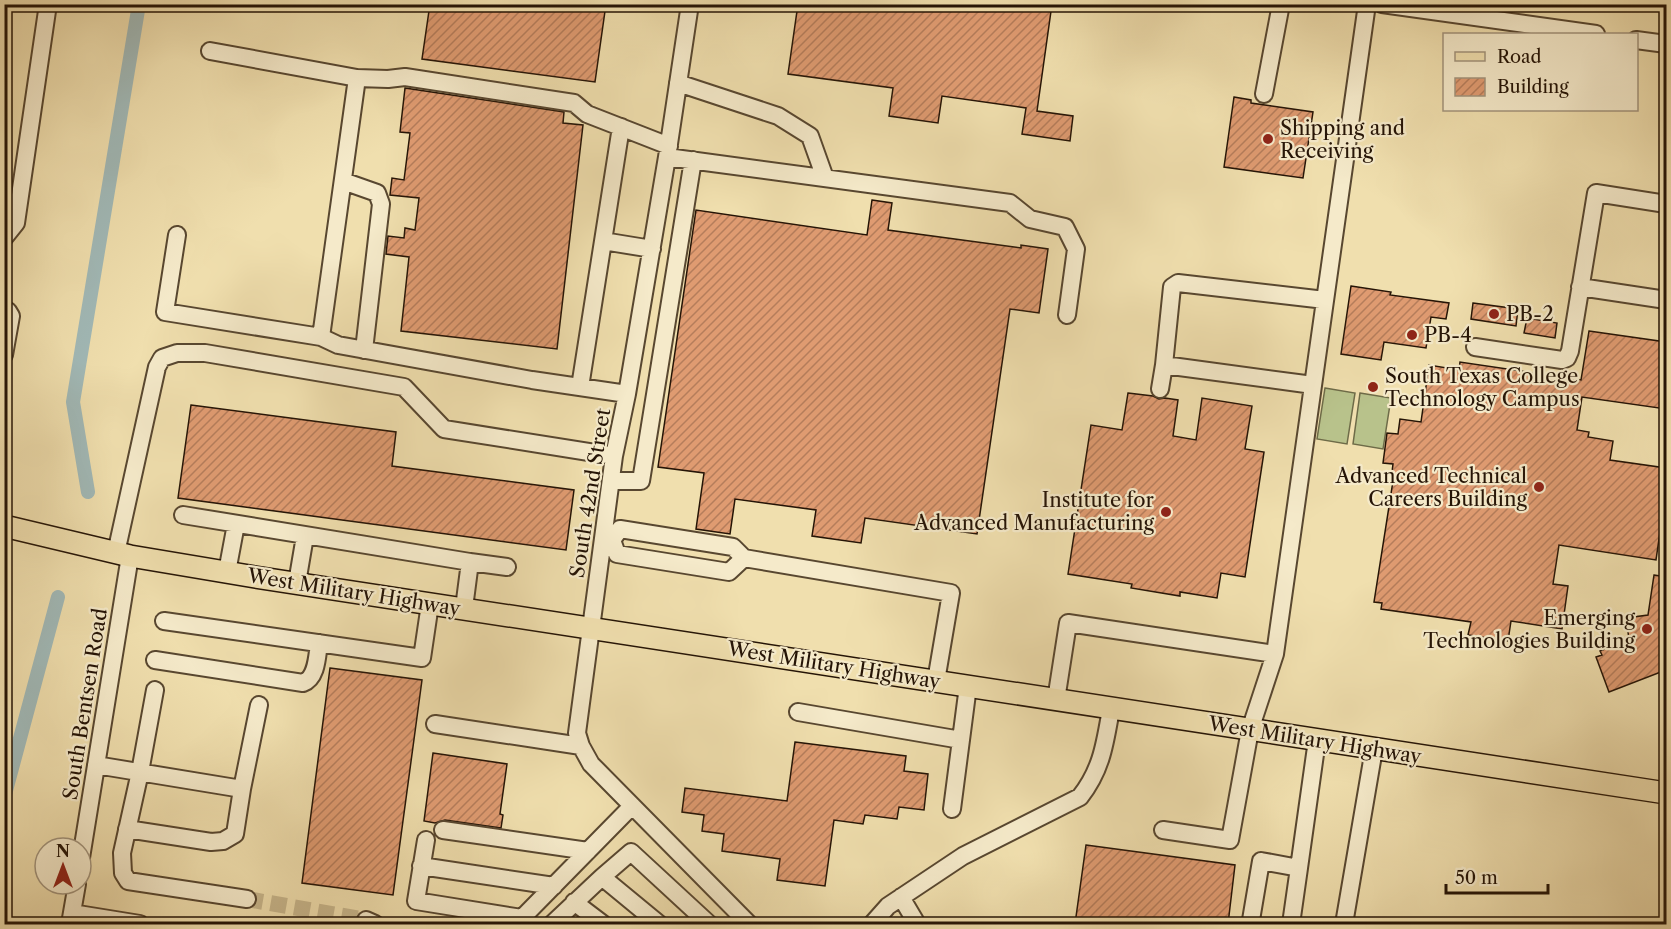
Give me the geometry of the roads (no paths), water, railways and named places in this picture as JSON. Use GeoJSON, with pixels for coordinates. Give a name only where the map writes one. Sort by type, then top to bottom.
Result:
{"type":"FeatureCollection","features":[{"type":"Feature","properties":{"kind":"main road","name":"West Military Highway"},"geometry":{"type":"LineString","coordinates":[[4,526],[123,555],[227,572],[1666,794]]}},
{"type":"Feature","properties":{"kind":"street"},"geometry":{"type":"LineString","coordinates":[[4,238],[16,223],[48,4]]}},
{"type":"Feature","properties":{"kind":"street","name":"South 42nd Street"},"geometry":{"type":"LineString","coordinates":[[581,746],[577,733],[608,540],[614,456],[652,249],[690,4]]}},
{"type":"Feature","properties":{"kind":"street"},"geometry":{"type":"LineString","coordinates":[[1264,94],[1281,4]]}},
{"type":"Feature","properties":{"kind":"street"},"geometry":{"type":"LineString","coordinates":[[1163,830],[1230,840],[1250,730],[1275,654],[1367,4]]}},
{"type":"Feature","properties":{"kind":"street"},"geometry":{"type":"LineString","coordinates":[[1382,4],[1589,33]]}},
{"type":"Feature","properties":{"kind":"street"},"geometry":{"type":"LineString","coordinates":[[1638,40],[1666,44]]}},
{"type":"Feature","properties":{"kind":"street"},"geometry":{"type":"LineString","coordinates":[[210,51],[357,78],[388,80],[405,77],[574,103],[587,114],[693,160],[1010,203],[1030,219],[1065,227],[1076,249],[1067,315]]}},
{"type":"Feature","properties":{"kind":"street"},"geometry":{"type":"LineString","coordinates":[[321,337],[357,78]]}},
{"type":"Feature","properties":{"kind":"street"},"geometry":{"type":"LineString","coordinates":[[678,83],[778,116],[810,136],[825,178]]}},
{"type":"Feature","properties":{"kind":"street"},"geometry":{"type":"LineString","coordinates":[[580,387],[621,127]]}},
{"type":"Feature","properties":{"kind":"street"},"geometry":{"type":"LineString","coordinates":[[611,481],[641,481],[693,160]]}},
{"type":"Feature","properties":{"kind":"street"},"geometry":{"type":"LineString","coordinates":[[343,181],[377,193],[381,204],[364,350]]}},
{"type":"Feature","properties":{"kind":"street"},"geometry":{"type":"LineString","coordinates":[[1475,346],[1562,360],[1567,358],[1596,194],[1666,204]]}},
{"type":"Feature","properties":{"kind":"street"},"geometry":{"type":"LineString","coordinates":[[177,235],[165,312],[321,337],[338,345],[364,350],[627,394]]}},
{"type":"Feature","properties":{"kind":"street"},"geometry":{"type":"LineString","coordinates":[[603,241],[652,249]]}},
{"type":"Feature","properties":{"kind":"street"},"geometry":{"type":"LineString","coordinates":[[647,277],[673,280]]}},
{"type":"Feature","properties":{"kind":"street"},"geometry":{"type":"LineString","coordinates":[[1160,389],[1172,287],[1178,283],[1325,300]]}},
{"type":"Feature","properties":{"kind":"street"},"geometry":{"type":"LineString","coordinates":[[1580,287],[1666,300]]}},
{"type":"Feature","properties":{"kind":"street"},"geometry":{"type":"LineString","coordinates":[[4,310],[8,311],[11,316],[4,355]]}},
{"type":"Feature","properties":{"kind":"street","name":"South Bentsen Road"},"geometry":{"type":"LineString","coordinates":[[85,836],[123,555],[157,367],[162,358],[177,353],[205,354],[404,387],[444,429],[614,456]]}},
{"type":"Feature","properties":{"kind":"street"},"geometry":{"type":"LineString","coordinates":[[1164,365],[1313,385]]}},
{"type":"Feature","properties":{"kind":"street"},"geometry":{"type":"LineString","coordinates":[[183,515],[507,567]]}},
{"type":"Feature","properties":{"kind":"street"},"geometry":{"type":"LineString","coordinates":[[227,572],[236,524]]}},
{"type":"Feature","properties":{"kind":"street"},"geometry":{"type":"LineString","coordinates":[[744,558],[729,572],[617,554],[608,540],[620,529],[733,547],[744,558],[951,593],[936,681]]}},
{"type":"Feature","properties":{"kind":"street"},"geometry":{"type":"LineString","coordinates":[[297,583],[305,536]]}},
{"type":"Feature","properties":{"kind":"street"},"geometry":{"type":"LineString","coordinates":[[464,608],[470,562]]}},
{"type":"Feature","properties":{"kind":"street"},"geometry":{"type":"LineString","coordinates":[[164,621],[422,658],[430,603]]}},
{"type":"Feature","properties":{"kind":"street"},"geometry":{"type":"LineString","coordinates":[[1056,700],[1068,623],[1275,654]]}},
{"type":"Feature","properties":{"kind":"street"},"geometry":{"type":"LineString","coordinates":[[155,660],[303,683],[311,676],[319,644]]}},
{"type":"Feature","properties":{"kind":"street"},"geometry":{"type":"LineString","coordinates":[[952,809],[968,686]]}},
{"type":"Feature","properties":{"kind":"street"},"geometry":{"type":"LineString","coordinates":[[155,690],[127,829],[122,862],[123,873],[128,881],[247,899]]}},
{"type":"Feature","properties":{"kind":"street"},"geometry":{"type":"LineString","coordinates":[[127,829],[211,842],[223,841],[235,834],[259,705]]}},
{"type":"Feature","properties":{"kind":"street"},"geometry":{"type":"LineString","coordinates":[[872,924],[888,906],[963,856],[1080,797],[1092,782],[1104,749],[1111,709]]}},
{"type":"Feature","properties":{"kind":"street"},"geometry":{"type":"LineString","coordinates":[[798,712],[961,740]]}},
{"type":"Feature","properties":{"kind":"street"},"geometry":{"type":"LineString","coordinates":[[435,724],[581,746],[591,764],[749,924]]}},
{"type":"Feature","properties":{"kind":"street"},"geometry":{"type":"LineString","coordinates":[[1291,924],[1317,740]]}},
{"type":"Feature","properties":{"kind":"street"},"geometry":{"type":"LineString","coordinates":[[1344,924],[1374,749]]}},
{"type":"Feature","properties":{"kind":"street"},"geometry":{"type":"LineString","coordinates":[[96,765],[242,789]]}},
{"type":"Feature","properties":{"kind":"street"},"geometry":{"type":"LineString","coordinates":[[426,840],[416,901],[522,918],[632,806]]}},
{"type":"Feature","properties":{"kind":"street"},"geometry":{"type":"LineString","coordinates":[[444,830],[588,851]]}},
{"type":"Feature","properties":{"kind":"street"},"geometry":{"type":"LineString","coordinates":[[552,924],[631,852],[709,924]]}},
{"type":"Feature","properties":{"kind":"street"},"geometry":{"type":"LineString","coordinates":[[1251,920],[1261,861],[1299,868]]}},
{"type":"Feature","properties":{"kind":"street"},"geometry":{"type":"LineString","coordinates":[[421,866],[555,886]]}},
{"type":"Feature","properties":{"kind":"street"},"geometry":{"type":"LineString","coordinates":[[602,877],[659,924]]}},
{"type":"Feature","properties":{"kind":"street"},"geometry":{"type":"LineString","coordinates":[[75,896],[71,919],[140,924]]}},
{"type":"Feature","properties":{"kind":"street"},"geometry":{"type":"LineString","coordinates":[[901,897],[917,924]]}},
{"type":"Feature","properties":{"kind":"street"},"geometry":{"type":"LineString","coordinates":[[574,902],[603,924]]}},
{"type":"Feature","properties":{"kind":"waterway"},"geometry":{"type":"LineString","coordinates":[[88,492],[73,402],[139,4]]}},
{"type":"Feature","properties":{"kind":"waterway"},"geometry":{"type":"LineString","coordinates":[[4,798],[58,597]]}},
{"type":"Feature","properties":{"kind":"tunnel"},"geometry":{"type":"LineString","coordinates":[[247,899],[366,920]]}},
{"type":"Feature","properties":{"kind":"place","name":"Shipping and Receiving"},"geometry":{"type":"Point","coordinates":[1268,139]}},
{"type":"Feature","properties":{"kind":"place","name":"PB-2"},"geometry":{"type":"Point","coordinates":[1494,314]}},
{"type":"Feature","properties":{"kind":"place","name":"PB-4"},"geometry":{"type":"Point","coordinates":[1412,335]}},
{"type":"Feature","properties":{"kind":"place","name":"South Texas College Technology Campus"},"geometry":{"type":"Point","coordinates":[1373,387]}},
{"type":"Feature","properties":{"kind":"place","name":"Advanced Technical Careers Building"},"geometry":{"type":"Point","coordinates":[1539,487]}},
{"type":"Feature","properties":{"kind":"place","name":"Institute for Advanced Manufacturing"},"geometry":{"type":"Point","coordinates":[1166,512]}},
{"type":"Feature","properties":{"kind":"place","name":"Emerging Technologies Building"},"geometry":{"type":"Point","coordinates":[1647,629]}}]}
